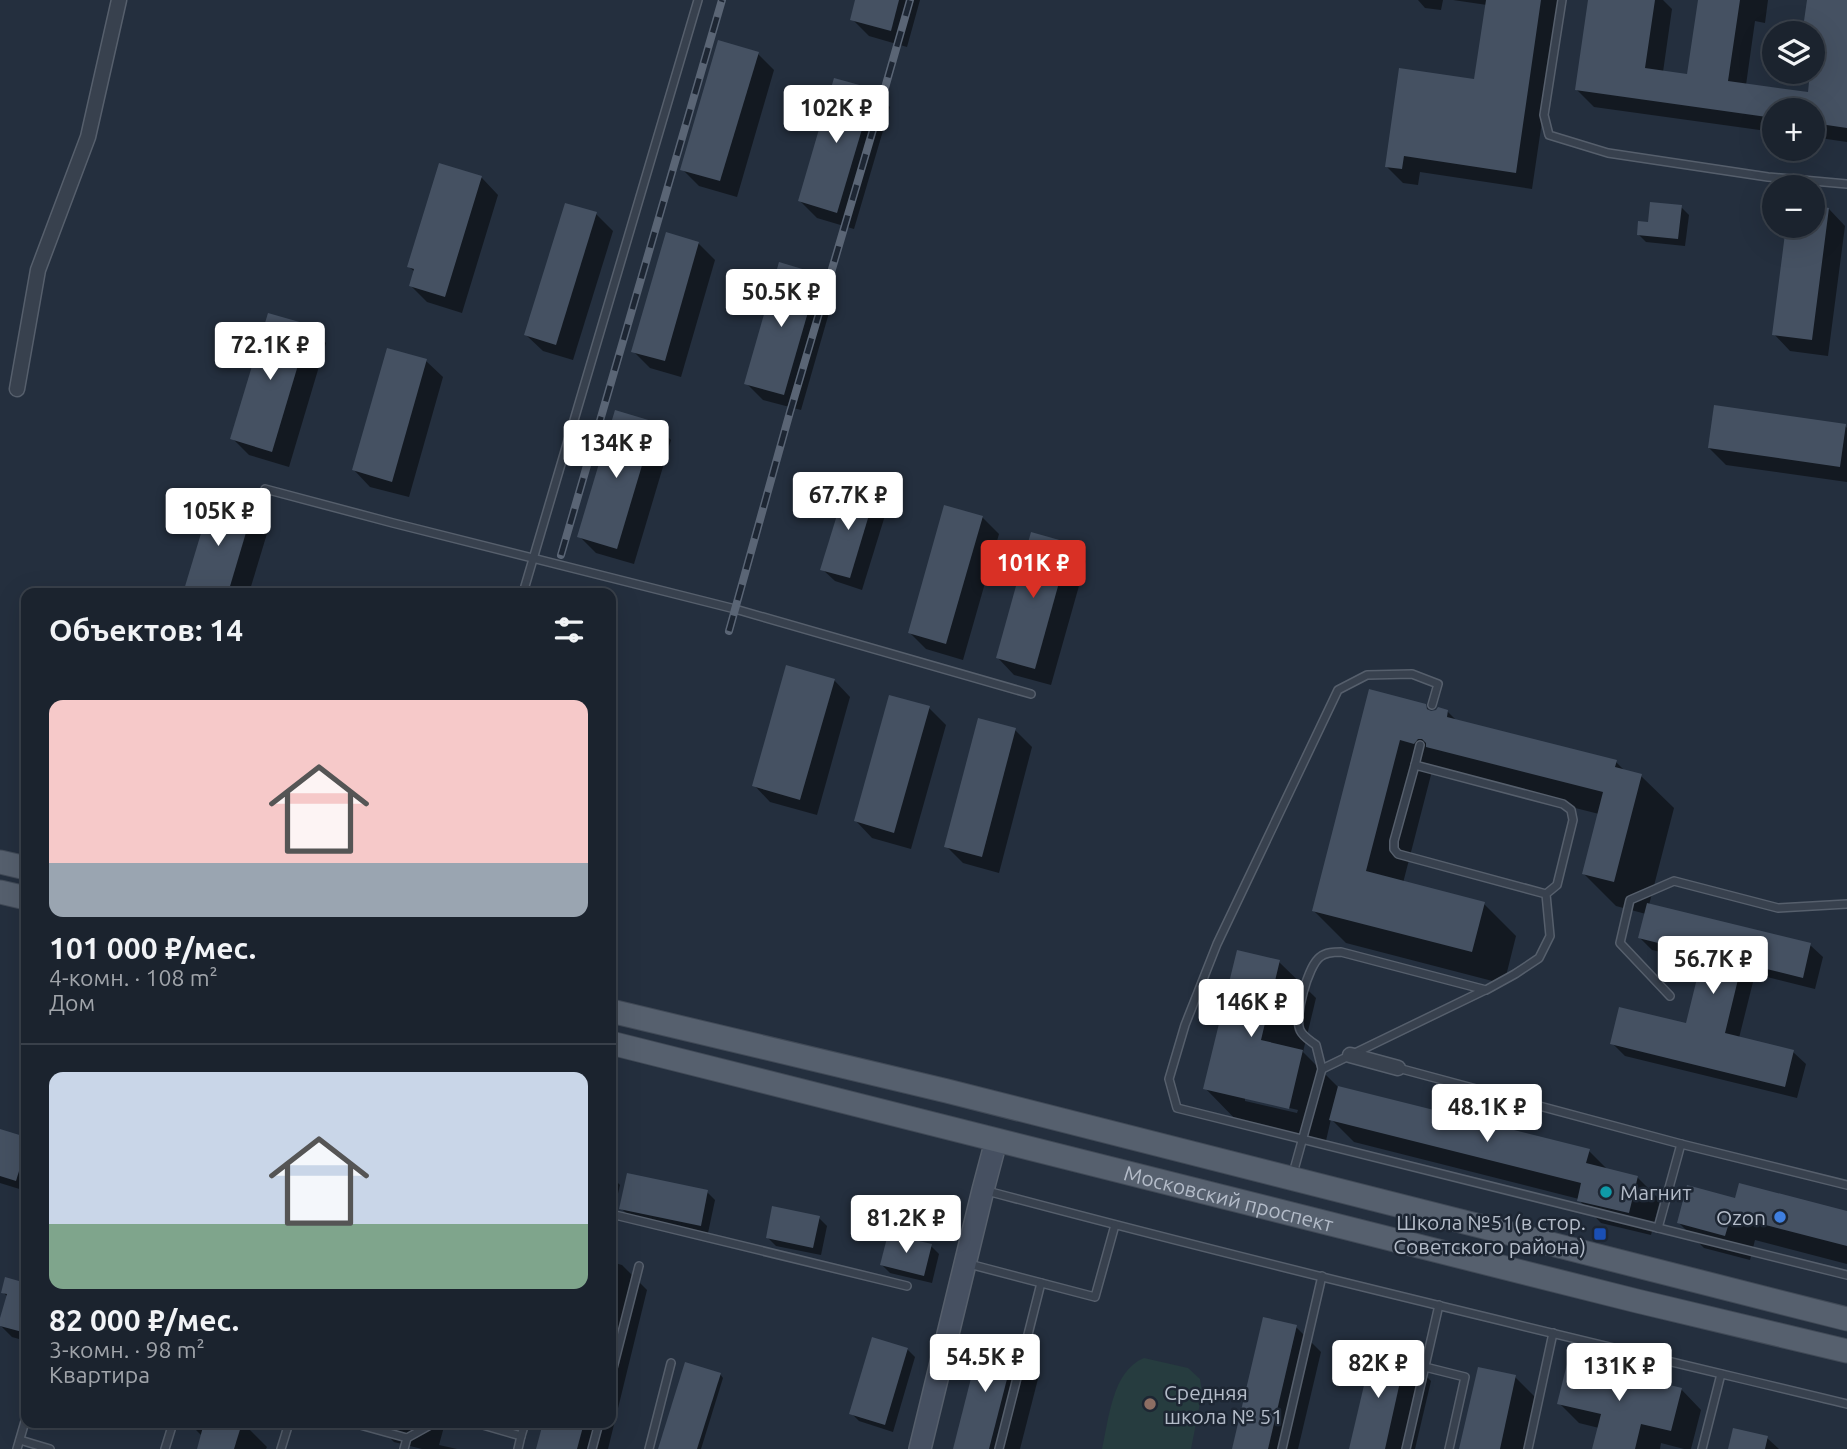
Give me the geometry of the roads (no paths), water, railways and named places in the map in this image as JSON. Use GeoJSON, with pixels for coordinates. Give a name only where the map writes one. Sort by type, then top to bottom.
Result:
{"type":"FeatureCollection","features":[{"type":"Feature","properties":{"kind":"main road"},"geometry":{"type":"LineString","coordinates":[[0,862],[21,867]]}},
{"type":"Feature","properties":{"kind":"main road"},"geometry":{"type":"LineString","coordinates":[[0,892],[21,897]]}},
{"type":"Feature","properties":{"kind":"main road","name":"Московский проспект"},"geometry":{"type":"LineString","coordinates":[[616,1012],[960,1095],[1847,1319]]}},
{"type":"Feature","properties":{"kind":"main road","name":"Московский проспект"},"geometry":{"type":"LineString","coordinates":[[616,1044],[1847,1352]]}},
{"type":"Feature","properties":{"kind":"main road"},"geometry":{"type":"LineString","coordinates":[[1284,1212],[1292,1180]]}},
{"type":"Feature","properties":{"kind":"street"},"geometry":{"type":"LineString","coordinates":[[17,389],[38,270],[88,137],[120,0]]}},
{"type":"Feature","properties":{"kind":"street"},"geometry":{"type":"LineString","coordinates":[[1350,1055],[1398,1068]]}},
{"type":"Feature","properties":{"kind":"street"},"geometry":{"type":"LineString","coordinates":[[920,1449],[996,1141]]}},
{"type":"Feature","properties":{"kind":"lane"},"geometry":{"type":"LineString","coordinates":[[524,588],[698,0]]}},
{"type":"Feature","properties":{"kind":"lane"},"geometry":{"type":"LineString","coordinates":[[1562,0],[1544,115],[1549,135],[1608,153],[1768,177],[1847,184]]}},
{"type":"Feature","properties":{"kind":"lane"},"geometry":{"type":"LineString","coordinates":[[265,489],[735,609],[1031,694]]}},
{"type":"Feature","properties":{"kind":"lane"},"geometry":{"type":"LineString","coordinates":[[1432,705],[1438,684],[1412,674],[1367,675],[1338,690],[1217,944],[1185,1025],[1169,1079],[1177,1108],[1847,1275]]}},
{"type":"Feature","properties":{"kind":"lane"},"geometry":{"type":"LineString","coordinates":[[1420,745],[1394,841],[1394,849],[1398,854],[1546,894]]}},
{"type":"Feature","properties":{"kind":"lane"},"geometry":{"type":"LineString","coordinates":[[1415,765],[1563,804],[1571,810],[1573,820],[1557,885],[1546,894]]}},
{"type":"Feature","properties":{"kind":"lane"},"geometry":{"type":"LineString","coordinates":[[1670,996],[1620,943],[1630,900],[1674,881],[1778,908],[1847,904]]}},
{"type":"Feature","properties":{"kind":"lane"},"geometry":{"type":"LineString","coordinates":[[1322,1069],[1486,989],[1539,958],[1549,936],[1546,894]]}},
{"type":"Feature","properties":{"kind":"lane"},"geometry":{"type":"LineString","coordinates":[[1292,1180],[1322,1069],[1317,1045],[1302,1034],[1298,1021],[1310,969],[1320,957],[1341,952],[1486,989]]}},
{"type":"Feature","properties":{"kind":"lane"},"geometry":{"type":"LineString","coordinates":[[1398,1068],[1681,1144],[1847,1185]]}},
{"type":"Feature","properties":{"kind":"lane"},"geometry":{"type":"LineString","coordinates":[[1658,1228],[1681,1144]]}},
{"type":"Feature","properties":{"kind":"lane"},"geometry":{"type":"LineString","coordinates":[[983,1189],[1115,1225],[1847,1404]]}},
{"type":"Feature","properties":{"kind":"lane"},"geometry":{"type":"LineString","coordinates":[[616,1215],[906,1286]]}},
{"type":"Feature","properties":{"kind":"lane"},"geometry":{"type":"LineString","coordinates":[[965,1263],[1095,1297],[1115,1225]]}},
{"type":"Feature","properties":{"kind":"lane"},"geometry":{"type":"LineString","coordinates":[[616,1356],[639,1266]]}},
{"type":"Feature","properties":{"kind":"lane"},"geometry":{"type":"LineString","coordinates":[[1282,1449],[1322,1276]]}},
{"type":"Feature","properties":{"kind":"lane"},"geometry":{"type":"LineString","coordinates":[[999,1449],[1041,1283]]}},
{"type":"Feature","properties":{"kind":"lane"},"geometry":{"type":"LineString","coordinates":[[1406,1449],[1439,1305]]}},
{"type":"Feature","properties":{"kind":"lane"},"geometry":{"type":"LineString","coordinates":[[1528,1449],[1553,1333]]}},
{"type":"Feature","properties":{"kind":"lane"},"geometry":{"type":"LineString","coordinates":[[649,1449],[671,1363]]}},
{"type":"Feature","properties":{"kind":"lane"},"geometry":{"type":"LineString","coordinates":[[1425,1367],[1465,1377],[1449,1449]]}},
{"type":"Feature","properties":{"kind":"lane"},"geometry":{"type":"LineString","coordinates":[[1702,1449],[1721,1374]]}},
{"type":"Feature","properties":{"kind":"lane"},"geometry":{"type":"LineString","coordinates":[[17,1449],[23,1428]]}},
{"type":"Feature","properties":{"kind":"lane"},"geometry":{"type":"LineString","coordinates":[[165,1449],[171,1428]]}},
{"type":"Feature","properties":{"kind":"lane"},"geometry":{"type":"LineString","coordinates":[[281,1449],[287,1428]]}},
{"type":"Feature","properties":{"kind":"lane"},"geometry":{"type":"LineString","coordinates":[[371,1428],[407,1438],[425,1428]]}},
{"type":"Feature","properties":{"kind":"lane"},"geometry":{"type":"LineString","coordinates":[[494,1428],[522,1436]]}},
{"type":"Feature","properties":{"kind":"lane"},"geometry":{"type":"LineString","coordinates":[[518,1449],[524,1428]]}},
{"type":"Feature","properties":{"kind":"lane"},"geometry":{"type":"LineString","coordinates":[[592,1449],[598,1428]]}},
{"type":"Feature","properties":{"kind":"lane"},"geometry":{"type":"LineString","coordinates":[[404,1449],[407,1438]]}},
{"type":"Feature","properties":{"kind":"lane"},"geometry":{"type":"LineString","coordinates":[[20,1440],[50,1449]]}},
{"type":"Feature","properties":{"kind":"railway"},"geometry":{"type":"LineString","coordinates":[[561,555],[722,0]]}},
{"type":"Feature","properties":{"kind":"railway"},"geometry":{"type":"LineString","coordinates":[[729,631],[910,0]]}},
{"type":"Feature","properties":{"kind":"place","name":"Магнит"},"geometry":{"type":"Point","coordinates":[1606,1192]}},
{"type":"Feature","properties":{"kind":"place","name":"Ozon"},"geometry":{"type":"Point","coordinates":[1780,1217]}},
{"type":"Feature","properties":{"kind":"place","name":"Школа №51(в стор. Советского района)"},"geometry":{"type":"Point","coordinates":[1600,1234]}},
{"type":"Feature","properties":{"kind":"place","name":"Средняя школа № 51"},"geometry":{"type":"Point","coordinates":[1150,1404]}}]}
